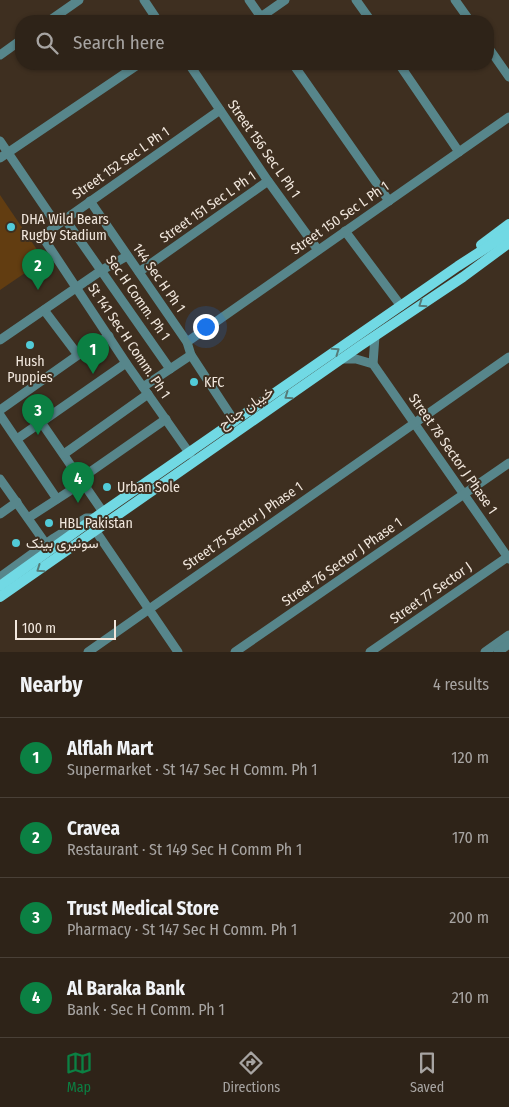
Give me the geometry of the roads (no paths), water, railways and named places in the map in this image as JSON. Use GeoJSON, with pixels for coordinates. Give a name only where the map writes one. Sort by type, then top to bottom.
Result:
{"type":"FeatureCollection","features":[{"type":"Feature","properties":{"kind":"main road"},"geometry":{"type":"LineString","coordinates":[[458,266],[471,253],[509,224]]}},
{"type":"Feature","properties":{"kind":"main road","name":"خیبان جناح"},"geometry":{"type":"LineString","coordinates":[[0,586],[458,266],[509,234]]}},
{"type":"Feature","properties":{"kind":"main road","name":"خیبان جناح"},"geometry":{"type":"LineString","coordinates":[[0,597],[509,243]]}},
{"type":"Feature","properties":{"kind":"main road"},"geometry":{"type":"LineString","coordinates":[[462,277],[479,270],[509,251]]}},
{"type":"Feature","properties":{"kind":"street"},"geometry":{"type":"LineString","coordinates":[[57,15],[79,0]]}},
{"type":"Feature","properties":{"kind":"street"},"geometry":{"type":"LineString","coordinates":[[144,0],[154,15]]}},
{"type":"Feature","properties":{"kind":"street"},"geometry":{"type":"LineString","coordinates":[[249,0],[257,15]]}},
{"type":"Feature","properties":{"kind":"street"},"geometry":{"type":"LineString","coordinates":[[266,15],[285,0]]}},
{"type":"Feature","properties":{"kind":"street"},"geometry":{"type":"LineString","coordinates":[[356,0],[367,15]]}},
{"type":"Feature","properties":{"kind":"street"},"geometry":{"type":"LineString","coordinates":[[455,0],[466,15]]}},
{"type":"Feature","properties":{"kind":"street"},"geometry":{"type":"LineString","coordinates":[[0,55],[15,44]]}},
{"type":"Feature","properties":{"kind":"street"},"geometry":{"type":"LineString","coordinates":[[494,56],[509,77]]}},
{"type":"Feature","properties":{"kind":"street"},"geometry":{"type":"LineString","coordinates":[[0,158],[130,70]]}},
{"type":"Feature","properties":{"kind":"street","name":"Street 156 Sec L Ph 1"},"geometry":{"type":"LineString","coordinates":[[194,70],[268,181],[318,250]]}},
{"type":"Feature","properties":{"kind":"street"},"geometry":{"type":"LineString","coordinates":[[297,70],[388,201]]}},
{"type":"Feature","properties":{"kind":"street"},"geometry":{"type":"LineString","coordinates":[[403,70],[459,152]]}},
{"type":"Feature","properties":{"kind":"street","name":"Street 152 Sec L Ph 1"},"geometry":{"type":"LineString","coordinates":[[46,242],[46,234],[57,225],[220,110]]}},
{"type":"Feature","properties":{"kind":"street","name":"Street 150 Sec L Ph 1"},"geometry":{"type":"LineString","coordinates":[[187,342],[509,117]]}},
{"type":"Feature","properties":{"kind":"street"},"geometry":{"type":"LineString","coordinates":[[0,141],[57,225]]}},
{"type":"Feature","properties":{"kind":"street","name":"Street 151 Sec L Ph 1"},"geometry":{"type":"LineString","coordinates":[[139,272],[268,181]]}},
{"type":"Feature","properties":{"kind":"street","name":"144 Sec H Ph 1"},"geometry":{"type":"LineString","coordinates":[[90,201],[187,342],[191,355],[235,422]]}},
{"type":"Feature","properties":{"kind":"street","name":"Sec H Comm. Ph 1"},"geometry":{"type":"LineString","coordinates":[[65,219],[170,369]]}},
{"type":"Feature","properties":{"kind":"street"},"geometry":{"type":"LineString","coordinates":[[345,230],[401,306]]}},
{"type":"Feature","properties":{"kind":"street","name":"St 141 Sec H Comm. Ph 1"},"geometry":{"type":"LineString","coordinates":[[46,242],[126,363],[190,454]]}},
{"type":"Feature","properties":{"kind":"street"},"geometry":{"type":"LineString","coordinates":[[0,340],[102,270],[127,256]]}},
{"type":"Feature","properties":{"kind":"street"},"geometry":{"type":"LineString","coordinates":[[44,310],[78,355]]}},
{"type":"Feature","properties":{"kind":"street"},"geometry":{"type":"LineString","coordinates":[[0,410],[78,355],[109,336]]}},
{"type":"Feature","properties":{"kind":"street"},"geometry":{"type":"LineString","coordinates":[[342,359],[374,364],[375,336]]}},
{"type":"Feature","properties":{"kind":"street"},"geometry":{"type":"LineString","coordinates":[[64,454],[146,391],[170,369],[191,355]]}},
{"type":"Feature","properties":{"kind":"street","name":"Street 75 Sector J Phase 1"},"geometry":{"type":"LineString","coordinates":[[88,652],[509,357]]}},
{"type":"Feature","properties":{"kind":"street"},"geometry":{"type":"LineString","coordinates":[[17,439],[126,363]]}},
{"type":"Feature","properties":{"kind":"street","name":"Street 78 Sector J Phase 1"},"geometry":{"type":"LineString","coordinates":[[374,364],[508,557]]}},
{"type":"Feature","properties":{"kind":"street"},"geometry":{"type":"LineString","coordinates":[[0,415],[57,499]]}},
{"type":"Feature","properties":{"kind":"street"},"geometry":{"type":"LineString","coordinates":[[28,518],[166,419]]}},
{"type":"Feature","properties":{"kind":"street"},"geometry":{"type":"LineString","coordinates":[[0,577],[86,518],[99,515],[81,481],[41,422]]}},
{"type":"Feature","properties":{"kind":"street","name":"Street 76 Sector J Phase 1"},"geometry":{"type":"LineString","coordinates":[[235,652],[509,463]]}},
{"type":"Feature","properties":{"kind":"street"},"geometry":{"type":"LineString","coordinates":[[0,479],[46,544]]}},
{"type":"Feature","properties":{"kind":"street"},"geometry":{"type":"LineString","coordinates":[[0,514],[17,502]]}},
{"type":"Feature","properties":{"kind":"street"},"geometry":{"type":"LineString","coordinates":[[95,530],[178,652]]}},
{"type":"Feature","properties":{"kind":"street","name":"Street 77 Sector J"},"geometry":{"type":"LineString","coordinates":[[370,652],[508,557]]}},
{"type":"Feature","properties":{"kind":"street"},"geometry":{"type":"LineString","coordinates":[[485,652],[509,635]]}},
{"type":"Feature","properties":{"kind":"street"},"geometry":{"type":"LineString","coordinates":[[498,652],[509,644]]}},
{"type":"Feature","properties":{"kind":"place","name":"DHA Wild Bears Rugby Stadium"},"geometry":{"type":"Point","coordinates":[11,227]}},
{"type":"Feature","properties":{"kind":"place","name":"Cravea"},"geometry":{"type":"Point","coordinates":[38,290]}},
{"type":"Feature","properties":{"kind":"place","name":"Hush Puppies"},"geometry":{"type":"Point","coordinates":[30,345]}},
{"type":"Feature","properties":{"kind":"place","name":"Alflah Mart"},"geometry":{"type":"Point","coordinates":[93,374]}},
{"type":"Feature","properties":{"kind":"place","name":"KFC"},"geometry":{"type":"Point","coordinates":[194,382]}},
{"type":"Feature","properties":{"kind":"place","name":"Trust Medical Store"},"geometry":{"type":"Point","coordinates":[38,435]}},
{"type":"Feature","properties":{"kind":"place","name":"Urban Sole"},"geometry":{"type":"Point","coordinates":[107,487]}},
{"type":"Feature","properties":{"kind":"place","name":"Al Baraka Bank"},"geometry":{"type":"Point","coordinates":[78,503]}},
{"type":"Feature","properties":{"kind":"place","name":"HBL Pakistan"},"geometry":{"type":"Point","coordinates":[49,523]}},
{"type":"Feature","properties":{"kind":"place","name":"سونیری بینک"},"geometry":{"type":"Point","coordinates":[16,543]}}]}
